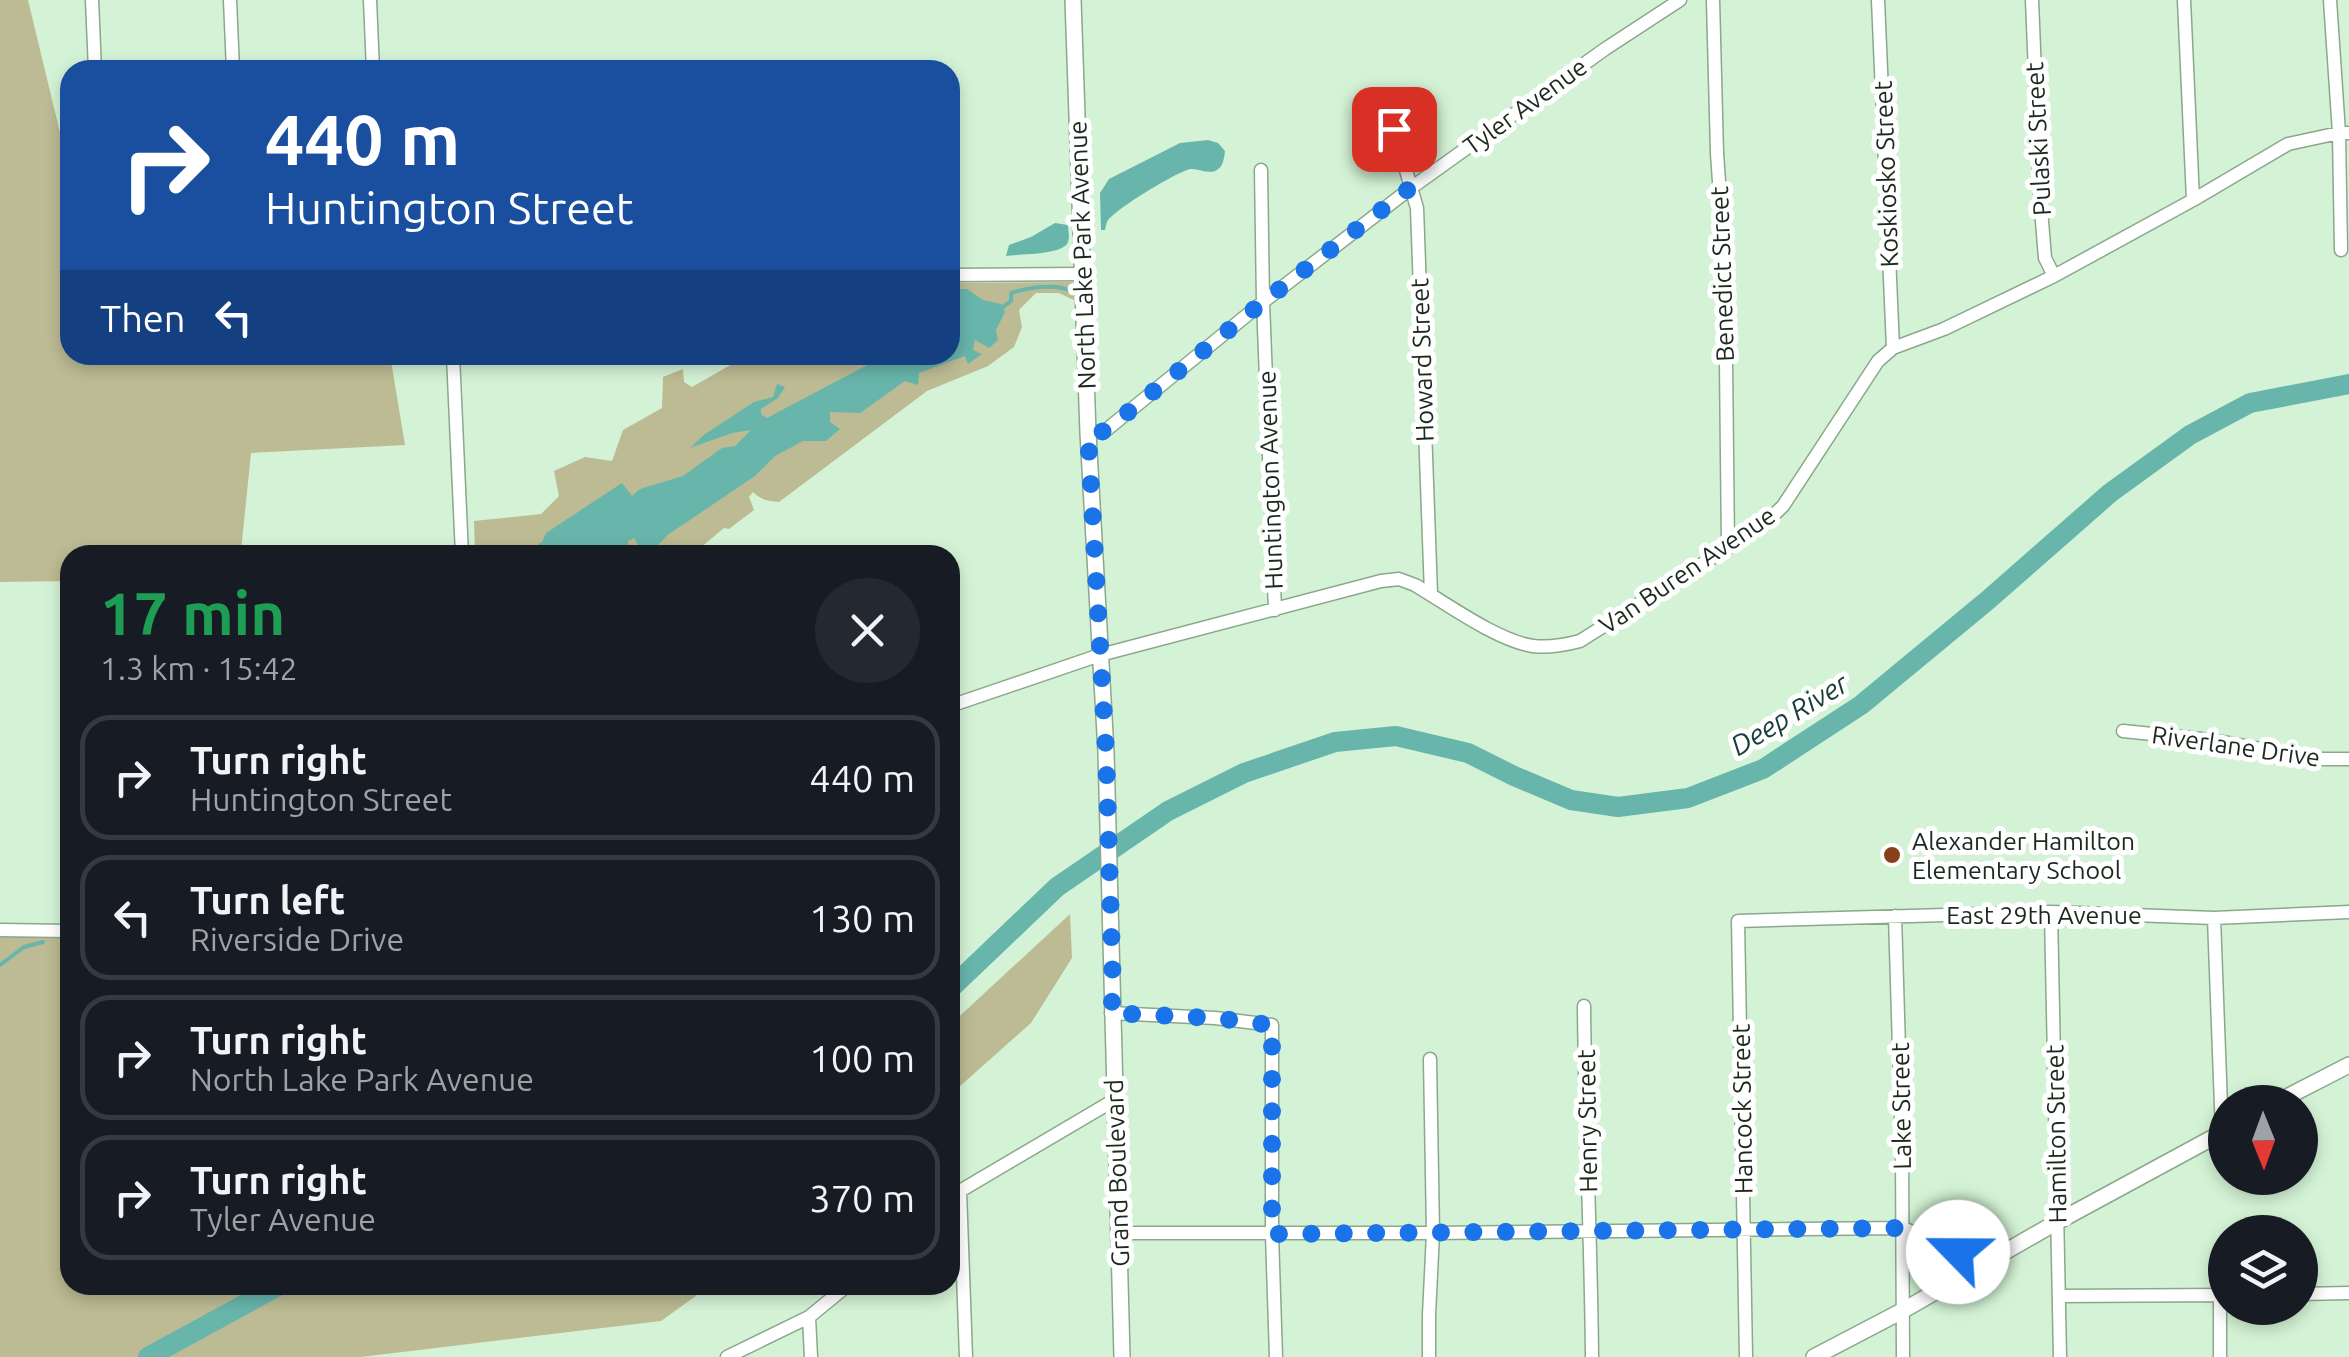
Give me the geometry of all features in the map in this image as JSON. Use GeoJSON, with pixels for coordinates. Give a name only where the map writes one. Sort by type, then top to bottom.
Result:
{"type":"FeatureCollection","features":[{"type":"Feature","properties":{"kind":"street"},"geometry":{"type":"LineString","coordinates":[[92,0],[95,60]]}},
{"type":"Feature","properties":{"kind":"street"},"geometry":{"type":"LineString","coordinates":[[230,0],[233,60]]}},
{"type":"Feature","properties":{"kind":"street"},"geometry":{"type":"LineString","coordinates":[[370,0],[373,60]]}},
{"type":"Feature","properties":{"kind":"street","name":"North Lake Park Avenue"},"geometry":{"type":"LineString","coordinates":[[1073,0],[1113,990]]}},
{"type":"Feature","properties":{"kind":"street","name":"Tyler Avenue"},"geometry":{"type":"LineString","coordinates":[[1088,434],[1105,431],[1410,188],[1680,0]]}},
{"type":"Feature","properties":{"kind":"street","name":"Benedict Street"},"geometry":{"type":"LineString","coordinates":[[1713,0],[1725,268],[1728,548]]}},
{"type":"Feature","properties":{"kind":"street","name":"Koskiosko Street"},"geometry":{"type":"LineString","coordinates":[[1878,0],[1893,348]]}},
{"type":"Feature","properties":{"kind":"street","name":"Pulaski Street"},"geometry":{"type":"LineString","coordinates":[[2032,0],[2040,197],[2045,258],[2054,276]]}},
{"type":"Feature","properties":{"kind":"street"},"geometry":{"type":"LineString","coordinates":[[2184,0],[2192,200]]}},
{"type":"Feature","properties":{"kind":"street"},"geometry":{"type":"LineString","coordinates":[[2330,0],[2344,133],[2341,250]]}},
{"type":"Feature","properties":{"kind":"street","name":"Howard Street"},"geometry":{"type":"LineString","coordinates":[[1394,129],[1417,208],[1431,594]]}},
{"type":"Feature","properties":{"kind":"street","name":"Van Buren Avenue"},"geometry":{"type":"LineString","coordinates":[[1100,655],[1399,579],[1507,639],[1533,646],[1580,641],[1761,527],[1783,506],[1878,360],[1893,348],[1944,329],[2054,276],[2288,144],[2344,133]]}},
{"type":"Feature","properties":{"kind":"street","name":"Huntington Avenue"},"geometry":{"type":"LineString","coordinates":[[1261,170],[1275,610]]}},
{"type":"Feature","properties":{"kind":"street"},"geometry":{"type":"LineString","coordinates":[[960,275],[1082,274]]}},
{"type":"Feature","properties":{"kind":"street"},"geometry":{"type":"LineString","coordinates":[[453,365],[462,545]]}},
{"type":"Feature","properties":{"kind":"street"},"geometry":{"type":"LineString","coordinates":[[960,703],[1100,655]]}},
{"type":"Feature","properties":{"kind":"street","name":"Riverlane Drive"},"geometry":{"type":"LineString","coordinates":[[2123,731],[2212,740],[2316,759],[2349,759]]}},
{"type":"Feature","properties":{"kind":"street","name":"East 29th Avenue"},"geometry":{"type":"LineString","coordinates":[[1738,921],[2052,912],[2214,918],[2349,912]]}},
{"type":"Feature","properties":{"kind":"street","name":"Hamilton Street"},"geometry":{"type":"LineString","coordinates":[[2052,912],[2060,1357]]}},
{"type":"Feature","properties":{"kind":"street","name":"Lake Street"},"geometry":{"type":"LineString","coordinates":[[1896,916],[1903,1357]]}},
{"type":"Feature","properties":{"kind":"street"},"geometry":{"type":"LineString","coordinates":[[2214,918],[2221,1085]]}},
{"type":"Feature","properties":{"kind":"street","name":"Hancock Street"},"geometry":{"type":"LineString","coordinates":[[1738,921],[1746,1357]]}},
{"type":"Feature","properties":{"kind":"street"},"geometry":{"type":"LineString","coordinates":[[0,930],[60,931]]}},
{"type":"Feature","properties":{"kind":"street","name":"Grand Boulevard"},"geometry":{"type":"LineString","coordinates":[[1113,990],[1122,1357]]}},
{"type":"Feature","properties":{"kind":"street","name":"Henry Street"},"geometry":{"type":"LineString","coordinates":[[1584,1006],[1592,1357]]}},
{"type":"Feature","properties":{"kind":"street"},"geometry":{"type":"LineString","coordinates":[[1111,1013],[1272,1025],[1276,1357]]}},
{"type":"Feature","properties":{"kind":"street"},"geometry":{"type":"LineString","coordinates":[[1429,1357],[1433,1233],[1430,1059]]}},
{"type":"Feature","properties":{"kind":"street"},"geometry":{"type":"LineString","coordinates":[[2309,1085],[2349,1064]]}},
{"type":"Feature","properties":{"kind":"street"},"geometry":{"type":"LineString","coordinates":[[960,1192],[1116,1100]]}},
{"type":"Feature","properties":{"kind":"street"},"geometry":{"type":"LineString","coordinates":[[1814,1357],[2208,1140]]}},
{"type":"Feature","properties":{"kind":"street"},"geometry":{"type":"LineString","coordinates":[[1119,1233],[1903,1228],[1985,1263]]}},
{"type":"Feature","properties":{"kind":"street"},"geometry":{"type":"LineString","coordinates":[[960,1269],[966,1357]]}},
{"type":"Feature","properties":{"kind":"street"},"geometry":{"type":"LineString","coordinates":[[2318,1294],[2349,1293]]}},
{"type":"Feature","properties":{"kind":"street"},"geometry":{"type":"LineString","coordinates":[[727,1357],[809,1317],[836,1295]]}},
{"type":"Feature","properties":{"kind":"street"},"geometry":{"type":"LineString","coordinates":[[2059,1296],[2208,1295]]}},
{"type":"Feature","properties":{"kind":"street"},"geometry":{"type":"LineString","coordinates":[[809,1317],[811,1357]]}},
{"type":"Feature","properties":{"kind":"street"},"geometry":{"type":"LineString","coordinates":[[2220,1357],[2222,1325]]}},
{"type":"Feature","properties":{"kind":"green space"},"geometry":{"type":"Polygon","coordinates":[[[0,0],[28,0],[60,133],[60,365],[392,365],[405,445],[251,453],[242,545],[60,545],[60,581],[0,582],[0,0]]]}},
{"type":"Feature","properties":{"kind":"green space"},"geometry":{"type":"Polygon","coordinates":[[[1072,282],[1078,289],[1080,303],[1059,293],[1036,293],[1019,310],[1022,327],[1014,347],[988,366],[927,391],[779,502],[765,500],[753,492],[749,497],[754,510],[704,545],[475,545],[474,521],[541,514],[559,496],[554,471],[585,457],[612,461],[623,430],[662,408],[663,377],[683,369],[684,382],[692,387],[730,365],[960,365],[960,283],[1072,282]]]}},
{"type":"Feature","properties":{"kind":"green space"},"geometry":{"type":"Polygon","coordinates":[[[1070,914],[1072,958],[1031,1023],[960,1086],[960,1016],[1070,914]]]}},
{"type":"Feature","properties":{"kind":"green space"},"geometry":{"type":"Polygon","coordinates":[[[0,931],[60,931],[60,1295],[697,1295],[661,1321],[361,1357],[0,1357],[0,931]]]}},
{"type":"Feature","properties":{"kind":"water"},"geometry":{"type":"Polygon","coordinates":[[[1208,140],[1225,151],[1218,170],[1190,169],[1172,177],[1121,209],[1101,230],[1100,193],[1109,179],[1180,143],[1208,140]]]}},
{"type":"Feature","properties":{"kind":"water"},"geometry":{"type":"Polygon","coordinates":[[[1055,223],[1068,225],[1069,240],[1065,246],[1050,252],[1006,256],[1009,245],[1055,223]]]}},
{"type":"Feature","properties":{"kind":"water"},"geometry":{"type":"Polygon","coordinates":[[[960,289],[1001,304],[1005,312],[996,330],[998,340],[989,348],[975,340],[973,350],[982,354],[968,364],[965,356],[960,358],[960,289]]]}},
{"type":"Feature","properties":{"kind":"water"},"geometry":{"type":"Polygon","coordinates":[[[867,365],[941,365],[919,373],[918,385],[905,381],[860,413],[830,412],[830,422],[840,429],[826,441],[803,441],[775,456],[755,476],[658,545],[638,545],[634,538],[628,541],[629,545],[537,545],[546,533],[622,483],[632,496],[640,489],[683,476],[722,448],[735,446],[751,430],[690,448],[754,402],[773,397],[777,384],[785,387],[778,398],[761,409],[767,418],[867,365]]]}},
{"type":"Feature","properties":{"kind":"waterway"},"geometry":{"type":"LineString","coordinates":[[1003,307],[1011,301],[1011,293],[1018,291],[1048,287],[1070,290]]}},
{"type":"Feature","properties":{"kind":"waterway","name":"Deep River"},"geometry":{"type":"LineString","coordinates":[[960,979],[1057,887],[1168,811],[1244,773],[1335,742],[1396,736],[1468,753],[1571,800],[1618,807],[1688,798],[1763,769],[1861,705],[2110,493],[2190,435],[2250,403],[2349,384]]}},
{"type":"Feature","properties":{"kind":"waterway"},"geometry":{"type":"LineString","coordinates":[[0,965],[24,947],[43,942]]}},
{"type":"Feature","properties":{"kind":"waterway","name":"Deep River"},"geometry":{"type":"LineString","coordinates":[[148,1357],[262,1295]]}},
{"type":"Feature","properties":{"kind":"place","name":"Alexander Hamilton Elementary School"},"geometry":{"type":"Point","coordinates":[1892,855]}},
{"type":"Feature","properties":{"kind":"route"},"geometry":{"type":"LineString","coordinates":[[1394,129],[1410,188],[1105,431],[1088,434],[1106,752],[1111,1013],[1272,1025],[1272,1234],[1903,1228],[1958,1252]]}}]}
